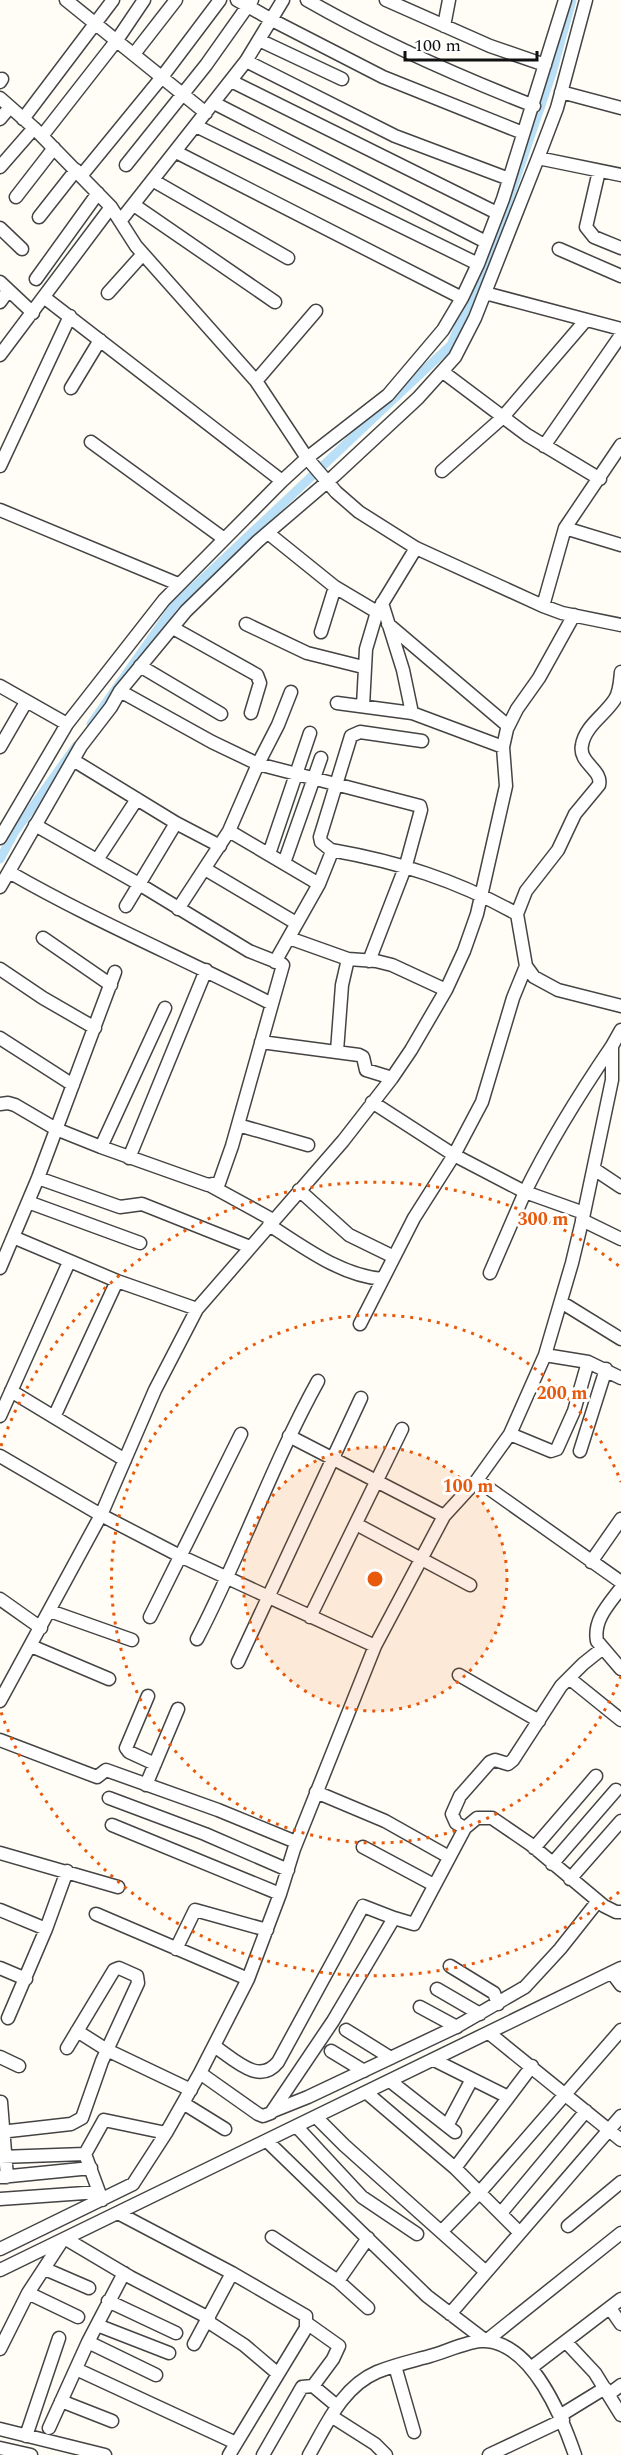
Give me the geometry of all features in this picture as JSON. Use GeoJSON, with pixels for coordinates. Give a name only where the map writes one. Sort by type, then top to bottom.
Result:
{"type":"FeatureCollection","features":[{"type":"Feature","properties":{"kind":"street"},"geometry":{"type":"LineString","coordinates":[[66,0],[206,113]]}},
{"type":"Feature","properties":{"kind":"street"},"geometry":{"type":"LineString","coordinates":[[23,119],[113,0]]}},
{"type":"Feature","properties":{"kind":"street"},"geometry":{"type":"LineString","coordinates":[[0,167],[38,132],[117,40],[144,0]]}},
{"type":"Feature","properties":{"kind":"street"},"geometry":{"type":"LineString","coordinates":[[134,54],[176,0]]}},
{"type":"Feature","properties":{"kind":"street"},"geometry":{"type":"LineString","coordinates":[[39,217],[162,77],[220,0]]}},
{"type":"Feature","properties":{"kind":"street"},"geometry":{"type":"LineString","coordinates":[[121,220],[154,181],[246,61],[283,0]]}},
{"type":"Feature","properties":{"kind":"street"},"geometry":{"type":"LineString","coordinates":[[307,0],[394,47],[534,106]]}},
{"type":"Feature","properties":{"kind":"street"},"geometry":{"type":"LineString","coordinates":[[386,0],[444,26],[545,65]]}},
{"type":"Feature","properties":{"kind":"street"},"geometry":{"type":"LineString","coordinates":[[444,26],[449,0]]}},
{"type":"Feature","properties":{"kind":"street"},"geometry":{"type":"LineString","coordinates":[[0,838],[68,724],[145,643],[178,584],[282,481],[317,470],[443,372],[466,338],[485,293],[513,197],[509,179],[534,106],[565,0]]}},
{"type":"Feature","properties":{"kind":"street"},"geometry":{"type":"LineString","coordinates":[[0,887],[73,760],[140,666],[145,643],[173,628],[213,584],[268,533],[317,470],[388,395],[443,330],[478,264],[497,213],[513,197],[538,158],[561,92],[586,0]]}},
{"type":"Feature","properties":{"kind":"street"},"geometry":{"type":"LineString","coordinates":[[126,165],[182,95],[246,2],[272,20],[383,77],[523,133]]}},
{"type":"Feature","properties":{"kind":"street"},"geometry":{"type":"LineString","coordinates":[[259,40],[342,79]]}},
{"type":"Feature","properties":{"kind":"street"},"geometry":{"type":"LineString","coordinates":[[246,61],[395,136],[509,179]]}},
{"type":"Feature","properties":{"kind":"street"},"geometry":{"type":"LineString","coordinates":[[231,81],[497,213]]}},
{"type":"Feature","properties":{"kind":"street"},"geometry":{"type":"LineString","coordinates":[[561,92],[621,108]]}},
{"type":"Feature","properties":{"kind":"street"},"geometry":{"type":"LineString","coordinates":[[0,98],[38,132],[111,207],[143,254],[256,381],[317,470],[359,512],[416,548],[543,606],[621,625]]}},
{"type":"Feature","properties":{"kind":"street"},"geometry":{"type":"LineString","coordinates":[[214,103],[486,242]]}},
{"type":"Feature","properties":{"kind":"street"},"geometry":{"type":"LineString","coordinates":[[0,119],[10,107]]}},
{"type":"Feature","properties":{"kind":"street"},"geometry":{"type":"LineString","coordinates":[[196,126],[478,264]]}},
{"type":"Feature","properties":{"kind":"street"},"geometry":{"type":"LineString","coordinates":[[16,197],[54,148]]}},
{"type":"Feature","properties":{"kind":"street"},"geometry":{"type":"LineString","coordinates":[[176,152],[462,298]]}},
{"type":"Feature","properties":{"kind":"street"},"geometry":{"type":"LineString","coordinates":[[538,158],[621,175]]}},
{"type":"Feature","properties":{"kind":"street"},"geometry":{"type":"LineString","coordinates":[[599,171],[586,227],[594,237],[621,248]]}},
{"type":"Feature","properties":{"kind":"street"},"geometry":{"type":"LineString","coordinates":[[154,181],[288,258]]}},
{"type":"Feature","properties":{"kind":"street"},"geometry":{"type":"LineString","coordinates":[[36,279],[98,193]]}},
{"type":"Feature","properties":{"kind":"street"},"geometry":{"type":"LineString","coordinates":[[134,205],[275,302]]}},
{"type":"Feature","properties":{"kind":"street"},"geometry":{"type":"LineString","coordinates":[[0,355],[111,207]]}},
{"type":"Feature","properties":{"kind":"street"},"geometry":{"type":"LineString","coordinates":[[0,228],[22,249]]}},
{"type":"Feature","properties":{"kind":"street"},"geometry":{"type":"LineString","coordinates":[[559,249],[621,276]]}},
{"type":"Feature","properties":{"kind":"street"},"geometry":{"type":"LineString","coordinates":[[108,293],[143,254]]}},
{"type":"Feature","properties":{"kind":"street"},"geometry":{"type":"LineString","coordinates":[[0,302],[4,286],[33,313]]}},
{"type":"Feature","properties":{"kind":"street"},"geometry":{"type":"LineString","coordinates":[[485,293],[621,329]]}},
{"type":"Feature","properties":{"kind":"street"},"geometry":{"type":"LineString","coordinates":[[45,298],[282,481]]}},
{"type":"Feature","properties":{"kind":"street"},"geometry":{"type":"LineString","coordinates":[[256,381],[316,311]]}},
{"type":"Feature","properties":{"kind":"street"},"geometry":{"type":"LineString","coordinates":[[0,466],[70,316]]}},
{"type":"Feature","properties":{"kind":"street"},"geometry":{"type":"LineString","coordinates":[[442,471],[502,418],[586,320]]}},
{"type":"Feature","properties":{"kind":"street"},"geometry":{"type":"LineString","coordinates":[[544,446],[621,335]]}},
{"type":"Feature","properties":{"kind":"street"},"geometry":{"type":"LineString","coordinates":[[71,388],[100,340]]}},
{"type":"Feature","properties":{"kind":"street"},"geometry":{"type":"LineString","coordinates":[[443,372],[502,418],[600,479]]}},
{"type":"Feature","properties":{"kind":"street"},"geometry":{"type":"LineString","coordinates":[[91,442],[223,538]]}},
{"type":"Feature","properties":{"kind":"street"},"geometry":{"type":"LineString","coordinates":[[543,606],[565,528],[621,445]]}},
{"type":"Feature","properties":{"kind":"street"},"geometry":{"type":"LineString","coordinates":[[0,510],[178,584]]}},
{"type":"Feature","properties":{"kind":"street"},"geometry":{"type":"LineString","coordinates":[[565,528],[621,544]]}},
{"type":"Feature","properties":{"kind":"street"},"geometry":{"type":"LineString","coordinates":[[268,533],[335,587],[379,607],[388,624],[403,670],[412,713]]}},
{"type":"Feature","properties":{"kind":"street"},"geometry":{"type":"LineString","coordinates":[[363,706],[363,667],[369,636],[379,607],[416,548]]}},
{"type":"Feature","properties":{"kind":"street"},"geometry":{"type":"LineString","coordinates":[[321,632],[335,587]]}},
{"type":"Feature","properties":{"kind":"street"},"geometry":{"type":"LineString","coordinates":[[0,1701],[101,1515],[155,1390],[197,1309],[343,1141],[392,1078],[446,990],[464,951],[482,894],[506,786],[503,747],[508,726],[574,615]]}},
{"type":"Feature","properties":{"kind":"street"},"geometry":{"type":"LineString","coordinates":[[246,624],[307,653],[363,667]]}},
{"type":"Feature","properties":{"kind":"street"},"geometry":{"type":"LineString","coordinates":[[388,624],[508,726]]}},
{"type":"Feature","properties":{"kind":"street"},"geometry":{"type":"LineString","coordinates":[[173,628],[257,675],[260,683],[251,713]]}},
{"type":"Feature","properties":{"kind":"street"},"geometry":{"type":"LineString","coordinates":[[140,666],[221,714]]}},
{"type":"Feature","properties":{"kind":"street"},"geometry":{"type":"LineString","coordinates":[[621,673],[619,689],[614,700],[590,729],[581,746],[584,760],[599,776],[600,785],[575,814],[558,850],[526,891],[517,914],[526,966],[534,977],[548,986],[621,1006]]}},
{"type":"Feature","properties":{"kind":"street"},"geometry":{"type":"LineString","coordinates":[[0,686],[68,724]]}},
{"type":"Feature","properties":{"kind":"street"},"geometry":{"type":"LineString","coordinates":[[120,691],[212,742],[258,764],[420,806],[421,810],[406,865],[369,961]]}},
{"type":"Feature","properties":{"kind":"street"},"geometry":{"type":"LineString","coordinates":[[178,909],[229,831],[258,764],[279,725],[291,692]]}},
{"type":"Feature","properties":{"kind":"street"},"geometry":{"type":"LineString","coordinates":[[0,747],[26,702]]}},
{"type":"Feature","properties":{"kind":"street"},"geometry":{"type":"LineString","coordinates":[[337,703],[412,713],[503,747]]}},
{"type":"Feature","properties":{"kind":"street"},"geometry":{"type":"LineString","coordinates":[[268,854],[310,733]]}},
{"type":"Feature","properties":{"kind":"street"},"geometry":{"type":"LineString","coordinates":[[422,741],[353,733],[335,784],[320,839],[331,850],[406,865],[482,894],[517,914]]}},
{"type":"Feature","properties":{"kind":"street"},"geometry":{"type":"LineString","coordinates":[[284,863],[321,758]]}},
{"type":"Feature","properties":{"kind":"street"},"geometry":{"type":"LineString","coordinates":[[73,760],[176,823],[220,846]]}},
{"type":"Feature","properties":{"kind":"street"},"geometry":{"type":"LineString","coordinates":[[97,860],[137,799]]}},
{"type":"Feature","properties":{"kind":"street"},"geometry":{"type":"LineString","coordinates":[[126,906],[176,823]]}},
{"type":"Feature","properties":{"kind":"street"},"geometry":{"type":"LineString","coordinates":[[35,825],[139,884],[249,951],[283,964]]}},
{"type":"Feature","properties":{"kind":"street"},"geometry":{"type":"LineString","coordinates":[[229,831],[318,884]]}},
{"type":"Feature","properties":{"kind":"street"},"geometry":{"type":"LineString","coordinates":[[211,1186],[219,1183],[238,1125],[289,938],[318,884],[331,850]]}},
{"type":"Feature","properties":{"kind":"street"},"geometry":{"type":"LineString","coordinates":[[205,869],[296,923]]}},
{"type":"Feature","properties":{"kind":"street"},"geometry":{"type":"LineString","coordinates":[[9,872],[58,900],[272,1004]]}},
{"type":"Feature","properties":{"kind":"street"},"geometry":{"type":"LineString","coordinates":[[43,938],[111,985]]}},
{"type":"Feature","properties":{"kind":"street"},"geometry":{"type":"LineString","coordinates":[[289,938],[348,959],[392,965],[446,990]]}},
{"type":"Feature","properties":{"kind":"street"},"geometry":{"type":"LineString","coordinates":[[337,1051],[342,985],[348,959]]}},
{"type":"Feature","properties":{"kind":"street"},"geometry":{"type":"LineString","coordinates":[[360,1324],[414,1218],[454,1155],[487,1090],[513,998],[526,966]]}},
{"type":"Feature","properties":{"kind":"street"},"geometry":{"type":"LineString","coordinates":[[0,969],[43,998],[95,1028]]}},
{"type":"Feature","properties":{"kind":"street"},"geometry":{"type":"LineString","coordinates":[[129,1158],[206,970]]}},
{"type":"Feature","properties":{"kind":"street"},"geometry":{"type":"LineString","coordinates":[[0,1268],[38,1178],[115,972]]}},
{"type":"Feature","properties":{"kind":"street"},"geometry":{"type":"LineString","coordinates":[[101,1147],[165,1008]]}},
{"type":"Feature","properties":{"kind":"street"},"geometry":{"type":"LineString","coordinates":[[490,1273],[543,1155],[621,1030]]}},
{"type":"Feature","properties":{"kind":"street"},"geometry":{"type":"LineString","coordinates":[[0,1038],[73,1085]]}},
{"type":"Feature","properties":{"kind":"street"},"geometry":{"type":"LineString","coordinates":[[261,1042],[361,1056],[366,1070],[392,1078]]}},
{"type":"Feature","properties":{"kind":"street"},"geometry":{"type":"LineString","coordinates":[[0,2249],[101,2196],[133,2184],[166,2133],[214,2046],[248,1979],[280,1894],[296,1842],[375,1646],[444,1516],[477,1480],[510,1434],[545,1355],[561,1302],[594,1169],[612,1080],[612,1046]]}},
{"type":"Feature","properties":{"kind":"street"},"geometry":{"type":"LineString","coordinates":[[372,1102],[454,1155],[525,1192],[583,1216],[621,1239]]}},
{"type":"Feature","properties":{"kind":"street"},"geometry":{"type":"LineString","coordinates":[[0,1104],[8,1103],[56,1129],[129,1158],[211,1186],[322,1258],[362,1277],[383,1279]]}},
{"type":"Feature","properties":{"kind":"street"},"geometry":{"type":"LineString","coordinates":[[238,1125],[308,1145]]}},
{"type":"Feature","properties":{"kind":"street"},"geometry":{"type":"LineString","coordinates":[[594,1169],[621,1187]]}},
{"type":"Feature","properties":{"kind":"street"},"geometry":{"type":"LineString","coordinates":[[38,1178],[120,1207],[142,1204],[250,1247]]}},
{"type":"Feature","properties":{"kind":"street"},"geometry":{"type":"LineString","coordinates":[[299,1190],[350,1235],[394,1257]]}},
{"type":"Feature","properties":{"kind":"street"},"geometry":{"type":"LineString","coordinates":[[28,1202],[140,1243]]}},
{"type":"Feature","properties":{"kind":"street"},"geometry":{"type":"LineString","coordinates":[[13,1237],[117,1281],[197,1309]]}},
{"type":"Feature","properties":{"kind":"street"},"geometry":{"type":"LineString","coordinates":[[0,1416],[69,1262]]}},
{"type":"Feature","properties":{"kind":"street"},"geometry":{"type":"LineString","coordinates":[[54,1417],[117,1281]]}},
{"type":"Feature","properties":{"kind":"street"},"geometry":{"type":"LineString","coordinates":[[561,1302],[621,1339]]}},
{"type":"Feature","properties":{"kind":"street"},"geometry":{"type":"LineString","coordinates":[[545,1355],[588,1362],[621,1378]]}},
{"type":"Feature","properties":{"kind":"street"},"geometry":{"type":"LineString","coordinates":[[510,1434],[551,1451],[557,1449],[574,1411],[588,1362]]}},
{"type":"Feature","properties":{"kind":"street"},"geometry":{"type":"LineString","coordinates":[[580,1451],[606,1369]]}},
{"type":"Feature","properties":{"kind":"street"},"geometry":{"type":"LineString","coordinates":[[197,1639],[226,1579],[288,1436],[318,1381]]}},
{"type":"Feature","properties":{"kind":"street"},"geometry":{"type":"LineString","coordinates":[[11,1391],[125,1460]]}},
{"type":"Feature","properties":{"kind":"street"},"geometry":{"type":"LineString","coordinates":[[238,1662],[361,1398]]}},
{"type":"Feature","properties":{"kind":"street"},"geometry":{"type":"LineString","coordinates":[[310,1617],[402,1429]]}},
{"type":"Feature","properties":{"kind":"street"},"geometry":{"type":"LineString","coordinates":[[150,1617],[241,1434]]}},
{"type":"Feature","properties":{"kind":"street"},"geometry":{"type":"LineString","coordinates":[[288,1436],[444,1516]]}},
{"type":"Feature","properties":{"kind":"street"},"geometry":{"type":"LineString","coordinates":[[0,1456],[101,1515],[180,1556],[375,1646]]}},
{"type":"Feature","properties":{"kind":"street"},"geometry":{"type":"LineString","coordinates":[[477,1480],[621,1582]]}},
{"type":"Feature","properties":{"kind":"street"},"geometry":{"type":"LineString","coordinates":[[591,1562],[621,1519]]}},
{"type":"Feature","properties":{"kind":"street"},"geometry":{"type":"LineString","coordinates":[[356,1524],[470,1585]]}},
{"type":"Feature","properties":{"kind":"street"},"geometry":{"type":"LineString","coordinates":[[621,1588],[606,1607],[597,1628],[597,1641],[621,1669]]}},
{"type":"Feature","properties":{"kind":"street"},"geometry":{"type":"LineString","coordinates":[[0,1599],[41,1628]]}},
{"type":"Feature","properties":{"kind":"street"},"geometry":{"type":"LineString","coordinates":[[50,1611],[132,1640]]}},
{"type":"Feature","properties":{"kind":"street"},"geometry":{"type":"LineString","coordinates":[[31,1646],[109,1679]]}},
{"type":"Feature","properties":{"kind":"street"},"geometry":{"type":"LineString","coordinates":[[465,1828],[456,1823],[452,1814],[460,1796],[490,1762],[510,1763],[569,1678],[603,1648]]}},
{"type":"Feature","properties":{"kind":"street"},"geometry":{"type":"LineString","coordinates":[[459,1675],[539,1721]]}},
{"type":"Feature","properties":{"kind":"street"},"geometry":{"type":"LineString","coordinates":[[569,1678],[621,1720]]}},
{"type":"Feature","properties":{"kind":"street"},"geometry":{"type":"LineString","coordinates":[[148,1696],[126,1748],[129,1752],[155,1764]]}},
{"type":"Feature","properties":{"kind":"street"},"geometry":{"type":"LineString","coordinates":[[146,1785],[178,1710]]}},
{"type":"Feature","properties":{"kind":"street"},"geometry":{"type":"LineString","coordinates":[[0,1740],[97,1777],[106,1770],[218,1810],[296,1842]]}},
{"type":"Feature","properties":{"kind":"street"},"geometry":{"type":"LineString","coordinates":[[534,1848],[596,1776]]}},
{"type":"Feature","properties":{"kind":"street"},"geometry":{"type":"LineString","coordinates":[[552,1864],[616,1790]]}},
{"type":"Feature","properties":{"kind":"street"},"geometry":{"type":"LineString","coordinates":[[316,1792],[385,1821],[449,1857]]}},
{"type":"Feature","properties":{"kind":"street"},"geometry":{"type":"LineString","coordinates":[[109,1798],[205,1834],[288,1869]]}},
{"type":"Feature","properties":{"kind":"street"},"geometry":{"type":"LineString","coordinates":[[214,2046],[251,2071],[262,2074],[269,2072],[278,2062],[363,1906],[413,1925],[465,1828],[477,1818],[492,1818],[534,1848],[609,1910],[621,1912]]}},
{"type":"Feature","properties":{"kind":"street"},"geometry":{"type":"LineString","coordinates":[[570,1879],[621,1821]]}},
{"type":"Feature","properties":{"kind":"street"},"geometry":{"type":"LineString","coordinates":[[112,1825],[280,1894]]}},
{"type":"Feature","properties":{"kind":"street"},"geometry":{"type":"LineString","coordinates":[[363,1847],[434,1885]]}},
{"type":"Feature","properties":{"kind":"street"},"geometry":{"type":"LineString","coordinates":[[0,1853],[118,1887]]}},
{"type":"Feature","properties":{"kind":"street"},"geometry":{"type":"LineString","coordinates":[[8,2018],[26,1979],[67,1871]]}},
{"type":"Feature","properties":{"kind":"street"},"geometry":{"type":"LineString","coordinates":[[200,2073],[258,2114],[267,2115],[457,2027],[525,1987],[598,1901]]}},
{"type":"Feature","properties":{"kind":"street"},"geometry":{"type":"LineString","coordinates":[[176,1949],[192,1912],[198,1909],[267,1930]]}},
{"type":"Feature","properties":{"kind":"street"},"geometry":{"type":"LineString","coordinates":[[0,1910],[46,1929]]}},
{"type":"Feature","properties":{"kind":"street"},"geometry":{"type":"LineString","coordinates":[[96,1914],[248,1979]]}},
{"type":"Feature","properties":{"kind":"street"},"geometry":{"type":"LineString","coordinates":[[273,2111],[333,2021],[394,1918]]}},
{"type":"Feature","properties":{"kind":"street"},"geometry":{"type":"LineString","coordinates":[[450,1966],[494,1993],[498,2004]]}},
{"type":"Feature","properties":{"kind":"street"},"geometry":{"type":"LineString","coordinates":[[0,1968],[26,1979]]}},
{"type":"Feature","properties":{"kind":"street"},"geometry":{"type":"LineString","coordinates":[[2,2132],[79,2121],[87,2109],[94,2080],[138,1983],[138,1979],[133,1974],[119,1968],[114,1970],[67,2048]]}},
{"type":"Feature","properties":{"kind":"street"},"geometry":{"type":"LineString","coordinates":[[0,2270],[616,1970],[621,1985]]}},
{"type":"Feature","properties":{"kind":"street"},"geometry":{"type":"LineString","coordinates":[[437,1989],[480,2014]]}},
{"type":"Feature","properties":{"kind":"street"},"geometry":{"type":"LineString","coordinates":[[420,2007],[457,2027]]}},
{"type":"Feature","properties":{"kind":"street"},"geometry":{"type":"LineString","coordinates":[[346,2030],[391,2058]]}},
{"type":"Feature","properties":{"kind":"street"},"geometry":{"type":"LineString","coordinates":[[442,2231],[480,2192],[621,2030]]}},
{"type":"Feature","properties":{"kind":"street"},"geometry":{"type":"LineString","coordinates":[[77,2031],[107,2050],[191,2090]]}},
{"type":"Feature","properties":{"kind":"street"},"geometry":{"type":"LineString","coordinates":[[489,2033],[621,2140]]}},
{"type":"Feature","properties":{"kind":"street"},"geometry":{"type":"LineString","coordinates":[[331,2051],[364,2071]]}},
{"type":"Feature","properties":{"kind":"street"},"geometry":{"type":"LineString","coordinates":[[0,2057],[18,2066]]}},
{"type":"Feature","properties":{"kind":"street"},"geometry":{"type":"LineString","coordinates":[[434,2060],[508,2097]]}},
{"type":"Feature","properties":{"kind":"street"},"geometry":{"type":"LineString","coordinates":[[455,2168],[532,2066]]}},
{"type":"Feature","properties":{"kind":"street"},"geometry":{"type":"LineString","coordinates":[[390,2081],[451,2129],[472,2079]]}},
{"type":"Feature","properties":{"kind":"street"},"geometry":{"type":"LineString","coordinates":[[367,2093],[455,2168],[520,2233]]}},
{"type":"Feature","properties":{"kind":"street"},"geometry":{"type":"LineString","coordinates":[[1,2103],[4,2177],[91,2168]]}},
{"type":"Feature","properties":{"kind":"street"},"geometry":{"type":"LineString","coordinates":[[183,2103],[225,2129]]}},
{"type":"Feature","properties":{"kind":"street"},"geometry":{"type":"LineString","coordinates":[[501,2214],[586,2111]]}},
{"type":"Feature","properties":{"kind":"street"},"geometry":{"type":"LineString","coordinates":[[450,2314],[621,2116]]}},
{"type":"Feature","properties":{"kind":"street"},"geometry":{"type":"LineString","coordinates":[[316,2117],[344,2145],[486,2272]]}},
{"type":"Feature","properties":{"kind":"street"},"geometry":{"type":"LineString","coordinates":[[101,2196],[86,2154],[104,2120],[166,2133]]}},
{"type":"Feature","properties":{"kind":"street"},"geometry":{"type":"LineString","coordinates":[[297,2127],[362,2196],[417,2234]]}},
{"type":"Feature","properties":{"kind":"street"},"geometry":{"type":"LineString","coordinates":[[267,2141],[316,2191],[450,2314],[486,2341],[517,2355],[532,2367],[562,2417],[575,2455]]}},
{"type":"Feature","properties":{"kind":"street"},"geometry":{"type":"LineString","coordinates":[[3,2157],[86,2154]]}},
{"type":"Feature","properties":{"kind":"street"},"geometry":{"type":"LineString","coordinates":[[568,2226],[621,2182]]}},
{"type":"Feature","properties":{"kind":"street"},"geometry":{"type":"LineString","coordinates":[[0,2199],[101,2196]]}},
{"type":"Feature","properties":{"kind":"street"},"geometry":{"type":"LineString","coordinates":[[118,2213],[303,2313],[308,2324],[339,2346],[333,2359],[313,2386]]}},
{"type":"Feature","properties":{"kind":"street"},"geometry":{"type":"LineString","coordinates":[[309,2455],[334,2411],[367,2377],[395,2366],[486,2341],[621,2233]]}},
{"type":"Feature","properties":{"kind":"street"},"geometry":{"type":"LineString","coordinates":[[272,2237],[338,2281],[368,2308]]}},
{"type":"Feature","properties":{"kind":"street"},"geometry":{"type":"LineString","coordinates":[[338,2281],[368,2238]]}},
{"type":"Feature","properties":{"kind":"street"},"geometry":{"type":"LineString","coordinates":[[0,2349],[28,2293],[64,2240]]}},
{"type":"Feature","properties":{"kind":"street"},"geometry":{"type":"LineString","coordinates":[[64,2240],[208,2320],[244,2345],[277,2373]]}},
{"type":"Feature","properties":{"kind":"street"},"geometry":{"type":"LineString","coordinates":[[45,2269],[89,2288]]}},
{"type":"Feature","properties":{"kind":"street"},"geometry":{"type":"LineString","coordinates":[[49,2428],[88,2342],[124,2273]]}},
{"type":"Feature","properties":{"kind":"street"},"geometry":{"type":"LineString","coordinates":[[194,2344],[232,2273]]}},
{"type":"Feature","properties":{"kind":"street"},"geometry":{"type":"LineString","coordinates":[[28,2293],[78,2318]]}},
{"type":"Feature","properties":{"kind":"street"},"geometry":{"type":"LineString","coordinates":[[532,2367],[621,2300]]}},
{"type":"Feature","properties":{"kind":"street"},"geometry":{"type":"LineString","coordinates":[[108,2301],[176,2332]]}},
{"type":"Feature","properties":{"kind":"street"},"geometry":{"type":"LineString","coordinates":[[610,2308],[621,2324]]}},
{"type":"Feature","properties":{"kind":"street"},"geometry":{"type":"LineString","coordinates":[[229,2455],[308,2324]]}},
{"type":"Feature","properties":{"kind":"street"},"geometry":{"type":"LineString","coordinates":[[97,2325],[169,2353]]}},
{"type":"Feature","properties":{"kind":"street"},"geometry":{"type":"LineString","coordinates":[[26,2436],[59,2338]]}},
{"type":"Feature","properties":{"kind":"street"},"geometry":{"type":"LineString","coordinates":[[88,2342],[156,2375]]}},
{"type":"Feature","properties":{"kind":"street"},"geometry":{"type":"LineString","coordinates":[[566,2342],[595,2373],[621,2415]]}},
{"type":"Feature","properties":{"kind":"street"},"geometry":{"type":"LineString","coordinates":[[395,2366],[414,2432]]}},
{"type":"Feature","properties":{"kind":"street"},"geometry":{"type":"LineString","coordinates":[[76,2369],[236,2443]]}},
{"type":"Feature","properties":{"kind":"street"},"geometry":{"type":"LineString","coordinates":[[489,2455],[621,2385]]}},
{"type":"Feature","properties":{"kind":"street"},"geometry":{"type":"LineString","coordinates":[[263,2455],[303,2386],[313,2386],[334,2411],[386,2455]]}},
{"type":"Feature","properties":{"kind":"street"},"geometry":{"type":"LineString","coordinates":[[61,2401],[112,2421]]}},
{"type":"Feature","properties":{"kind":"street"},"geometry":{"type":"LineString","coordinates":[[0,2428],[105,2455]]}},
{"type":"Feature","properties":{"kind":"street"},"geometry":{"type":"LineString","coordinates":[[0,2448],[31,2455]]}},
{"type":"Feature","properties":{"kind":"waterway"},"geometry":{"type":"LineString","coordinates":[[91,724],[174,606],[451,345],[496,237],[552,73],[572,0]]}},
{"type":"Feature","properties":{"kind":"waterway"},"geometry":{"type":"LineString","coordinates":[[0,859],[14,833],[76,746]]}}]}
